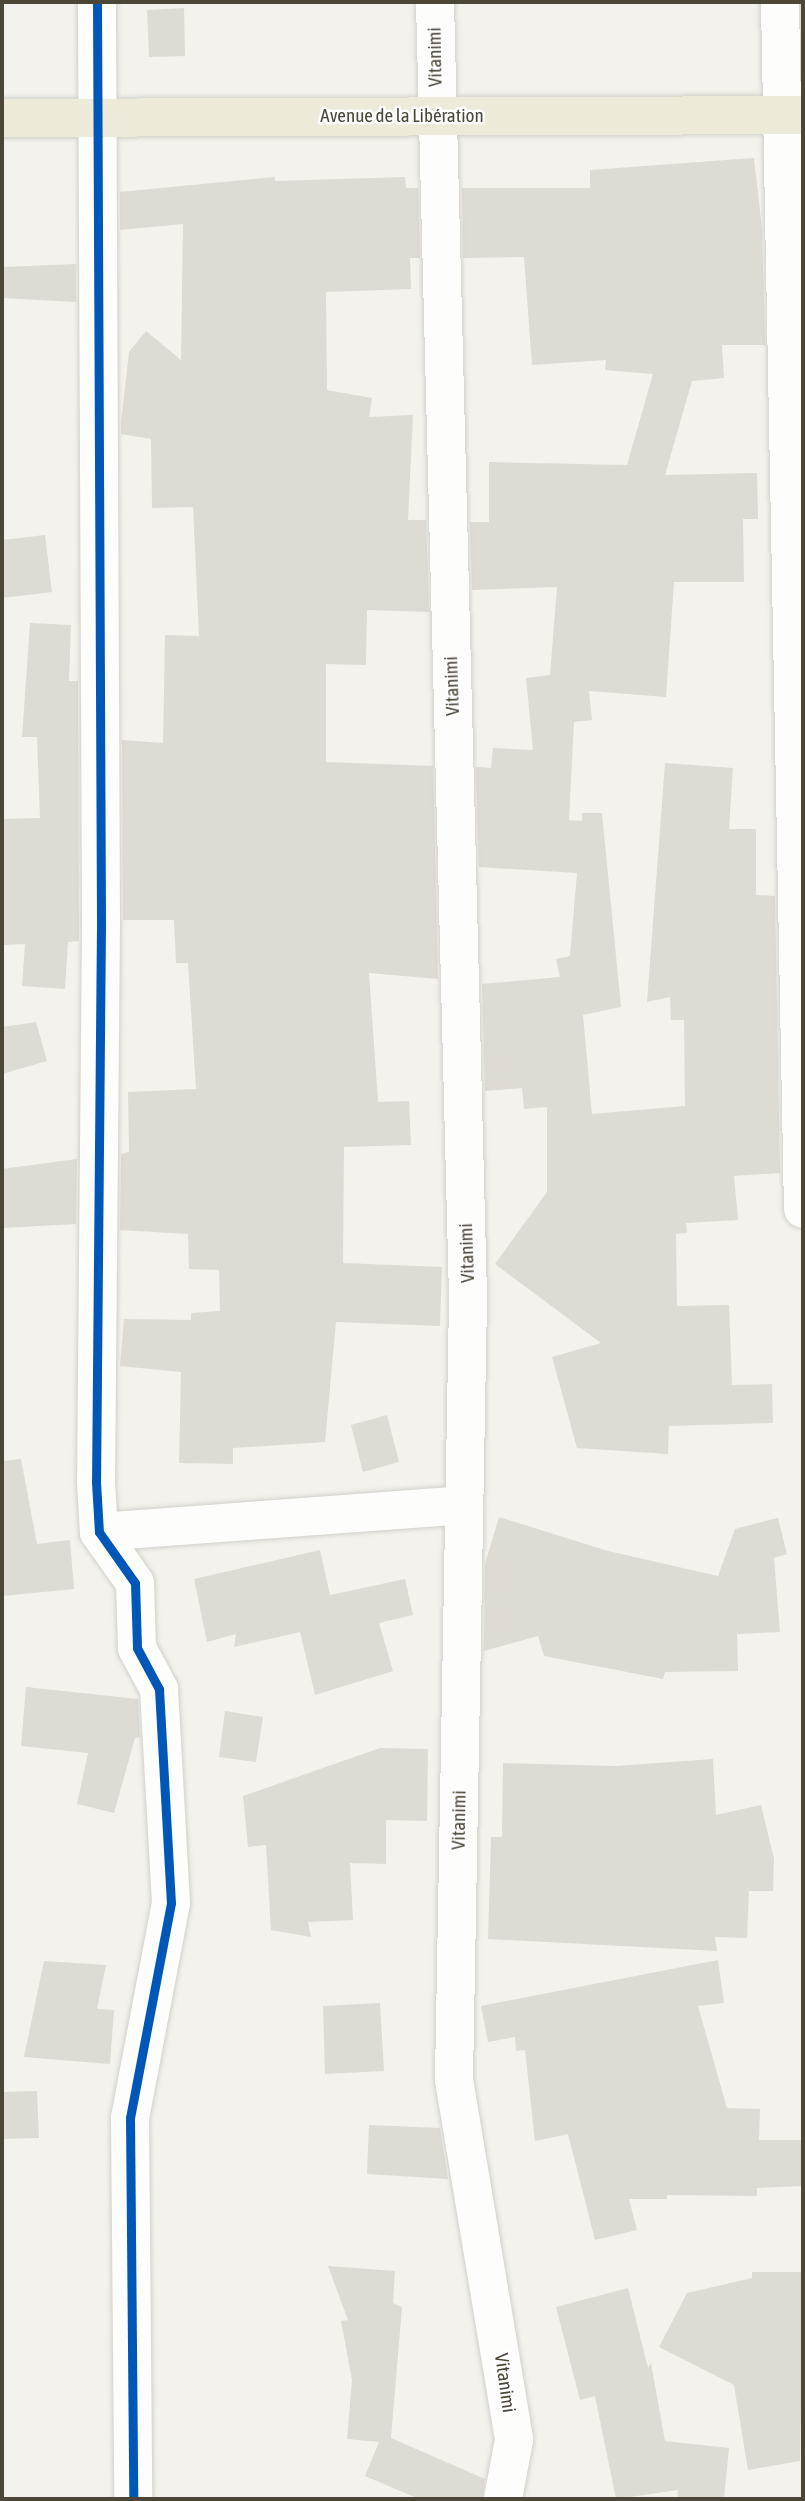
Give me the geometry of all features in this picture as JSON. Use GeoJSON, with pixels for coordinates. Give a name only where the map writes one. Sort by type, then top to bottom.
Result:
{"type":"FeatureCollection","features":[{"type":"Feature","properties":{"kind":"highway","name":"Avenue de la Libération"},"geometry":{"type":"LineString","coordinates":[[2,118],[793,115]]}},
{"type":"Feature","properties":{"kind":"street"},"geometry":{"type":"LineString","coordinates":[[97,2],[100,116],[99,1532],[135,1583],[138,1648],[159,1689],[171,1903],[131,2118],[133,2499]]}},
{"type":"Feature","properties":{"kind":"street","name":"Vitanimi"},"geometry":{"type":"LineString","coordinates":[[435,2],[468,1300],[454,2080],[514,2440],[503,2499]]}},
{"type":"Feature","properties":{"kind":"street"},"geometry":{"type":"LineString","coordinates":[[780,2],[793,115],[803,1209]]}},
{"type":"Feature","properties":{"kind":"street"},"geometry":{"type":"LineString","coordinates":[[99,1532],[464,1505]]}},
{"type":"Feature","properties":{"kind":"building"},"geometry":{"type":"Polygon","coordinates":[[[184,8],[185,56],[149,57],[147,10],[184,8]]]}},
{"type":"Feature","properties":{"kind":"building"},"geometry":{"type":"Polygon","coordinates":[[[754,158],[762,229],[765,345],[722,345],[724,378],[692,381],[665,475],[757,473],[758,519],[743,519],[744,582],[674,582],[666,697],[589,691],[592,720],[574,722],[569,820],[582,821],[582,813],[602,813],[621,1007],[583,1015],[592,1114],[685,1106],[684,1020],[671,1020],[670,997],[647,1002],[665,763],[733,768],[729,829],[756,829],[756,895],[775,896],[780,1173],[734,1176],[738,1220],[686,1223],[687,1233],[676,1234],[677,1306],[729,1305],[732,1385],[772,1384],[773,1423],[669,1426],[668,1454],[577,1448],[552,1357],[601,1343],[495,1264],[547,1192],[547,1107],[524,1109],[522,1088],[485,1091],[482,984],[560,977],[556,959],[570,956],[577,873],[479,867],[476,767],[491,768],[493,748],[533,750],[526,678],[550,675],[557,587],[472,590],[470,522],[489,522],[489,462],[627,465],[653,374],[605,370],[606,360],[532,365],[524,257],[463,258],[462,188],[590,188],[590,170],[754,158]]]}},
{"type":"Feature","properties":{"kind":"building"},"geometry":{"type":"Polygon","coordinates":[[[275,177],[275,181],[405,177],[406,188],[418,188],[420,258],[410,258],[411,289],[326,292],[327,390],[372,398],[369,417],[413,415],[408,520],[426,520],[429,612],[367,610],[366,665],[326,664],[326,762],[433,766],[438,979],[369,973],[378,1102],[409,1101],[411,1145],[344,1147],[343,1263],[442,1267],[440,1326],[336,1322],[325,1442],[233,1448],[233,1464],[179,1463],[181,1372],[120,1366],[124,1319],[191,1320],[191,1313],[220,1311],[219,1270],[189,1269],[188,1234],[120,1230],[121,1154],[129,1152],[128,1092],[196,1089],[188,963],[176,963],[174,920],[123,920],[122,740],[163,743],[165,635],[199,636],[193,507],[152,508],[151,439],[121,434],[121,423],[129,352],[146,331],[181,360],[183,224],[120,230],[120,192],[275,177]]]}},
{"type":"Feature","properties":{"kind":"building"},"geometry":{"type":"Polygon","coordinates":[[[76,264],[76,302],[2,298],[2,267],[76,264]]]}},
{"type":"Feature","properties":{"kind":"building"},"geometry":{"type":"Polygon","coordinates":[[[45,535],[52,592],[2,598],[2,540],[45,535]]]}},
{"type":"Feature","properties":{"kind":"building"},"geometry":{"type":"Polygon","coordinates":[[[30,623],[71,625],[69,681],[78,681],[79,941],[68,942],[65,989],[22,986],[25,944],[2,945],[2,819],[40,818],[37,737],[22,737],[30,623]]]}},
{"type":"Feature","properties":{"kind":"building"},"geometry":{"type":"Polygon","coordinates":[[[36,1022],[47,1061],[2,1074],[2,1027],[36,1022]]]}},
{"type":"Feature","properties":{"kind":"building"},"geometry":{"type":"Polygon","coordinates":[[[77,1159],[76,1224],[2,1228],[2,1169],[77,1159]]]}},
{"type":"Feature","properties":{"kind":"building"},"geometry":{"type":"Polygon","coordinates":[[[387,1415],[399,1462],[363,1472],[351,1425],[387,1415]]]}},
{"type":"Feature","properties":{"kind":"building"},"geometry":{"type":"Polygon","coordinates":[[[21,1459],[37,1544],[70,1540],[74,1589],[2,1596],[2,1461],[21,1459]]]}},
{"type":"Feature","properties":{"kind":"building"},"geometry":{"type":"Polygon","coordinates":[[[499,1517],[608,1551],[718,1576],[735,1529],[778,1518],[787,1554],[774,1558],[780,1632],[737,1634],[738,1671],[665,1672],[663,1679],[544,1656],[538,1636],[484,1651],[485,1564],[499,1517]]]}},
{"type":"Feature","properties":{"kind":"building"},"geometry":{"type":"Polygon","coordinates":[[[320,1550],[330,1595],[405,1579],[413,1615],[379,1623],[393,1671],[315,1695],[300,1632],[234,1647],[236,1634],[207,1642],[194,1579],[320,1550]]]}},
{"type":"Feature","properties":{"kind":"building"},"geometry":{"type":"Polygon","coordinates":[[[26,1687],[138,1699],[140,1737],[135,1738],[114,1813],[77,1804],[88,1753],[21,1746],[26,1687]]]}},
{"type":"Feature","properties":{"kind":"building"},"geometry":{"type":"Polygon","coordinates":[[[225,1711],[263,1717],[256,1762],[219,1757],[225,1711]]]}},
{"type":"Feature","properties":{"kind":"building"},"geometry":{"type":"Polygon","coordinates":[[[380,1748],[428,1749],[427,1821],[386,1820],[386,1864],[350,1863],[353,1920],[308,1922],[311,1937],[271,1930],[266,1845],[248,1847],[243,1796],[380,1748]]]}},
{"type":"Feature","properties":{"kind":"building"},"geometry":{"type":"Polygon","coordinates":[[[713,1759],[716,1815],[761,1805],[774,1859],[773,1891],[749,1891],[747,1938],[715,1937],[717,1951],[488,1939],[491,1837],[502,1837],[503,1763],[616,1766],[713,1759]]]}},
{"type":"Feature","properties":{"kind":"building"},"geometry":{"type":"Polygon","coordinates":[[[718,1960],[724,2003],[698,2006],[727,2108],[760,2109],[759,2140],[802,2140],[803,2186],[757,2188],[757,2196],[667,2195],[667,2199],[629,2199],[637,2230],[595,2240],[568,2134],[535,2141],[525,2050],[516,2051],[515,2037],[488,2042],[481,2006],[718,1960]]]}},
{"type":"Feature","properties":{"kind":"building"},"geometry":{"type":"Polygon","coordinates":[[[44,1961],[106,1965],[97,2009],[114,2010],[110,2064],[24,2057],[44,1961]]]}},
{"type":"Feature","properties":{"kind":"building"},"geometry":{"type":"Polygon","coordinates":[[[380,2003],[384,2071],[325,2074],[323,2006],[380,2003]]]}},
{"type":"Feature","properties":{"kind":"building"},"geometry":{"type":"Polygon","coordinates":[[[37,2091],[39,2138],[2,2139],[2,2092],[37,2091]]]}},
{"type":"Feature","properties":{"kind":"building"},"geometry":{"type":"Polygon","coordinates":[[[369,2125],[440,2128],[448,2179],[367,2174],[369,2125]]]}},
{"type":"Feature","properties":{"kind":"building"},"geometry":{"type":"Polygon","coordinates":[[[328,2266],[395,2271],[393,2303],[402,2307],[391,2438],[485,2479],[482,2499],[419,2499],[365,2476],[379,2442],[347,2439],[352,2380],[341,2321],[348,2320],[328,2266]]]}},
{"type":"Feature","properties":{"kind":"building"},"geometry":{"type":"Polygon","coordinates":[[[752,2272],[803,2272],[800,2461],[748,2470],[734,2385],[659,2347],[687,2293],[752,2278],[752,2272]]]}},
{"type":"Feature","properties":{"kind":"building"},"geometry":{"type":"Polygon","coordinates":[[[628,2288],[648,2368],[651,2363],[665,2441],[729,2448],[724,2499],[677,2499],[678,2490],[616,2499],[595,2396],[580,2400],[556,2307],[628,2288]]]}},
{"type":"Feature","properties":{"kind":"cycle path"},"geometry":{"type":"LineString","coordinates":[[97,2],[101,924],[96,1482],[99,1532],[135,1583],[137,1648],[159,1689],[171,1903],[130,2118],[133,2499]]}}]}
